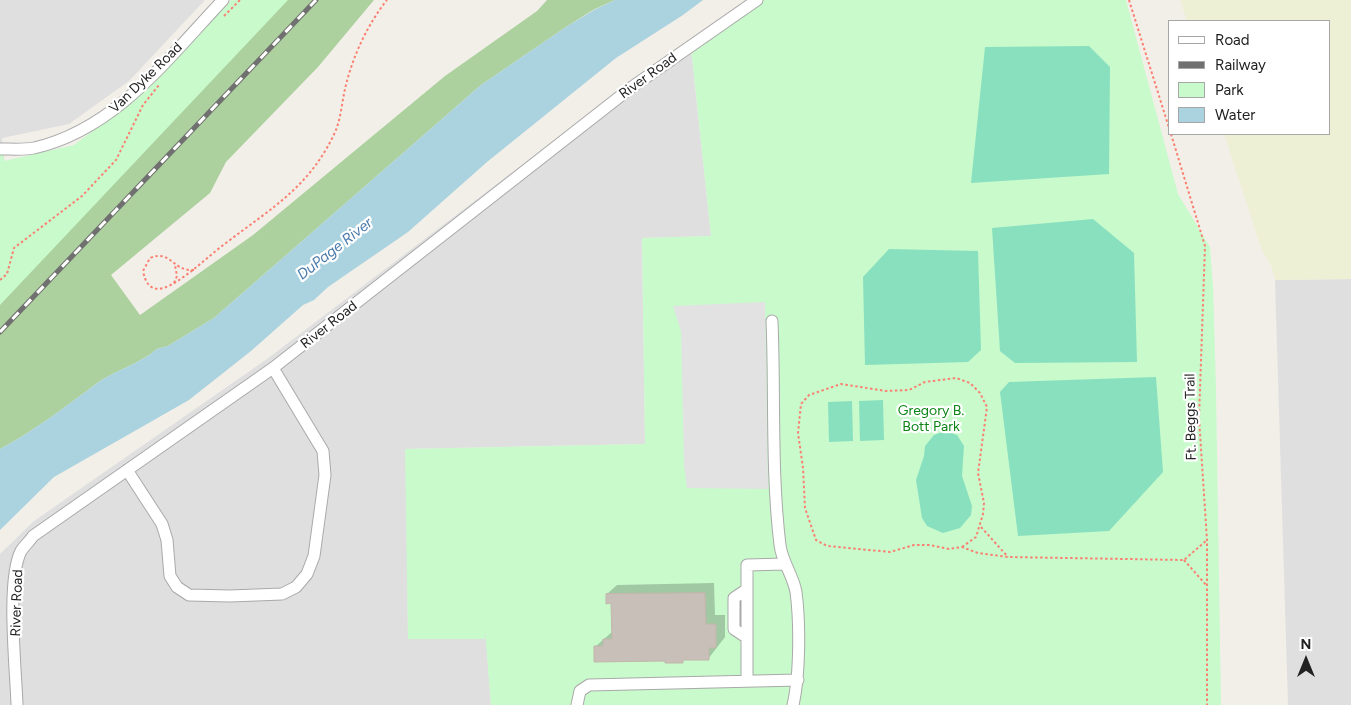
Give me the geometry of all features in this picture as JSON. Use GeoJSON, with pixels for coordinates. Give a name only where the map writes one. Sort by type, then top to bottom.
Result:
{"type":"FeatureCollection","features":[{"type":"Feature","properties":{"kind":"street","name":"Van Dyke Road"},"geometry":{"type":"LineString","coordinates":[[0,150],[32,148],[66,138],[114,111],[135,92],[223,0]]}},
{"type":"Feature","properties":{"kind":"street","name":"River Road"},"geometry":{"type":"LineString","coordinates":[[17,705],[15,571],[21,552],[33,536],[273,368],[632,87],[757,0]]}},
{"type":"Feature","properties":{"kind":"street"},"geometry":{"type":"LineString","coordinates":[[772,321],[775,474],[780,545],[785,564],[796,590],[798,680],[793,705]]}},
{"type":"Feature","properties":{"kind":"street"},"geometry":{"type":"LineString","coordinates":[[127,470],[162,524],[167,540],[170,576],[177,587],[189,595],[230,596],[282,594],[296,587],[307,574],[314,556],[325,475],[323,451],[273,368]]}},
{"type":"Feature","properties":{"kind":"street"},"geometry":{"type":"LineString","coordinates":[[747,681],[746,638],[734,629],[734,598],[746,590],[747,565],[785,564]]}},
{"type":"Feature","properties":{"kind":"street"},"geometry":{"type":"LineString","coordinates":[[577,705],[580,691],[589,684],[798,680]]}},
{"type":"Feature","properties":{"kind":"path"},"geometry":{"type":"LineString","coordinates":[[220,21],[240,0]]}},
{"type":"Feature","properties":{"kind":"path"},"geometry":{"type":"LineString","coordinates":[[194,270],[182,270],[165,256],[159,255],[150,258],[143,270],[145,281],[151,287],[158,289],[173,285],[194,270],[298,189],[314,169],[337,127],[345,87],[361,44],[387,0]]}},
{"type":"Feature","properties":{"kind":"path","name":"Ft. Beggs Trail"},"geometry":{"type":"LineString","coordinates":[[1129,0],[1168,126]]}},
{"type":"Feature","properties":{"kind":"path"},"geometry":{"type":"LineString","coordinates":[[0,280],[7,274],[14,248],[82,196],[116,160],[143,105],[161,83]]}},
{"type":"Feature","properties":{"kind":"path","name":"Ft. Beggs Trail"},"geometry":{"type":"LineString","coordinates":[[1171,135],[1204,246],[1199,418],[1207,540],[1206,705]]}},
{"type":"Feature","properties":{"kind":"path"},"geometry":{"type":"LineString","coordinates":[[173,285],[177,276],[175,264]]}},
{"type":"Feature","properties":{"kind":"path"},"geometry":{"type":"LineString","coordinates":[[962,548],[976,537],[981,527],[984,503],[978,473],[987,406],[980,393],[970,383],[956,378],[926,382],[908,390],[886,391],[841,384],[809,395],[801,404],[798,432],[803,468],[805,508],[816,540],[827,546],[874,552],[890,552],[914,545],[962,548],[1008,558],[1184,560],[1207,540]]}},
{"type":"Feature","properties":{"kind":"path"},"geometry":{"type":"LineString","coordinates":[[981,527],[1008,558]]}},
{"type":"Feature","properties":{"kind":"path"},"geometry":{"type":"LineString","coordinates":[[1184,560],[1207,586]]}},
{"type":"Feature","properties":{"kind":"shaded area"},"geometry":{"type":"Polygon","coordinates":[[[0,0],[205,0],[129,81],[69,124],[2,138],[3,153],[0,154],[0,0]]]}},
{"type":"Feature","properties":{"kind":"shaded area"},"geometry":{"type":"Polygon","coordinates":[[[691,48],[711,236],[642,238],[645,444],[406,449],[408,639],[485,638],[485,621],[491,705],[0,705],[0,554],[34,521],[267,359],[665,56],[691,48]]]}},
{"type":"Feature","properties":{"kind":"shaded area"},"geometry":{"type":"Polygon","coordinates":[[[1351,279],[1351,705],[1288,705],[1275,280],[1351,279]]]}},
{"type":"Feature","properties":{"kind":"shaded area"},"geometry":{"type":"Polygon","coordinates":[[[765,302],[768,489],[687,488],[684,465],[681,331],[673,306],[765,302]]]}},
{"type":"Feature","properties":{"kind":"green space"},"geometry":{"type":"Polygon","coordinates":[[[231,0],[288,0],[0,305],[0,154],[3,153],[4,161],[74,145],[139,96],[231,0]]]}},
{"type":"Feature","properties":{"kind":"green space"},"geometry":{"type":"Polygon","coordinates":[[[240,0],[374,0],[318,67],[226,162],[210,193],[111,275],[140,315],[253,235],[445,76],[537,11],[547,0],[615,0],[593,10],[566,27],[481,85],[214,318],[168,346],[157,349],[143,359],[103,379],[37,427],[0,449],[0,154],[3,153],[9,217],[5,247],[240,0]]]}},
{"type":"Feature","properties":{"kind":"green space","name":"Gregory B. Bott Park"},"geometry":{"type":"Polygon","coordinates":[[[763,0],[1126,0],[1178,194],[1210,247],[1216,389],[1221,705],[491,705],[485,631],[485,639],[408,639],[405,449],[645,444],[642,238],[711,236],[691,48],[763,0]]]}},
{"type":"Feature","properties":{"kind":"green space"},"geometry":{"type":"Polygon","coordinates":[[[1180,0],[1351,0],[1351,279],[1275,280],[1271,265],[1262,251],[1224,135],[1331,135],[1331,20],[1187,20],[1180,0]]]}},
{"type":"Feature","properties":{"kind":"green space"},"geometry":{"type":"Polygon","coordinates":[[[1089,46],[1110,67],[1109,174],[971,183],[985,47],[1089,46]]]}},
{"type":"Feature","properties":{"kind":"green space"},"geometry":{"type":"Polygon","coordinates":[[[1093,219],[1134,253],[1137,362],[1015,363],[1000,351],[992,228],[1093,219]]]}},
{"type":"Feature","properties":{"kind":"green space"},"geometry":{"type":"Polygon","coordinates":[[[889,249],[978,251],[981,350],[968,362],[865,365],[863,277],[889,249]]]}},
{"type":"Feature","properties":{"kind":"green space"},"geometry":{"type":"Polygon","coordinates":[[[1156,377],[1163,472],[1109,531],[1018,536],[1000,392],[1009,382],[1156,377]]]}},
{"type":"Feature","properties":{"kind":"green space"},"geometry":{"type":"Polygon","coordinates":[[[883,400],[884,440],[860,441],[859,401],[883,400]]]}},
{"type":"Feature","properties":{"kind":"green space"},"geometry":{"type":"Polygon","coordinates":[[[852,401],[853,441],[829,442],[828,402],[852,401]]]}},
{"type":"Feature","properties":{"kind":"green space"},"geometry":{"type":"Polygon","coordinates":[[[945,431],[957,435],[964,446],[962,476],[972,506],[971,515],[960,528],[943,533],[927,526],[922,518],[916,480],[924,456],[925,446],[934,435],[945,431]]]}},
{"type":"Feature","properties":{"kind":"water","name":"DuPage River"},"geometry":{"type":"Polygon","coordinates":[[[615,0],[703,0],[616,58],[487,162],[408,232],[328,287],[314,300],[303,305],[251,351],[189,400],[54,477],[0,530],[0,449],[37,427],[103,379],[143,359],[157,349],[168,346],[214,318],[481,85],[566,27],[615,0]]]}},
{"type":"Feature","properties":{"kind":"building"},"geometry":{"type":"Polygon","coordinates":[[[705,593],[706,624],[716,624],[716,648],[709,648],[709,660],[683,660],[683,663],[665,663],[665,661],[594,662],[594,646],[603,646],[603,639],[612,639],[611,603],[606,604],[606,594],[705,593]]]}},
{"type":"Feature","properties":{"kind":"railway"},"geometry":{"type":"LineString","coordinates":[[0,332],[316,0]]}}]}
